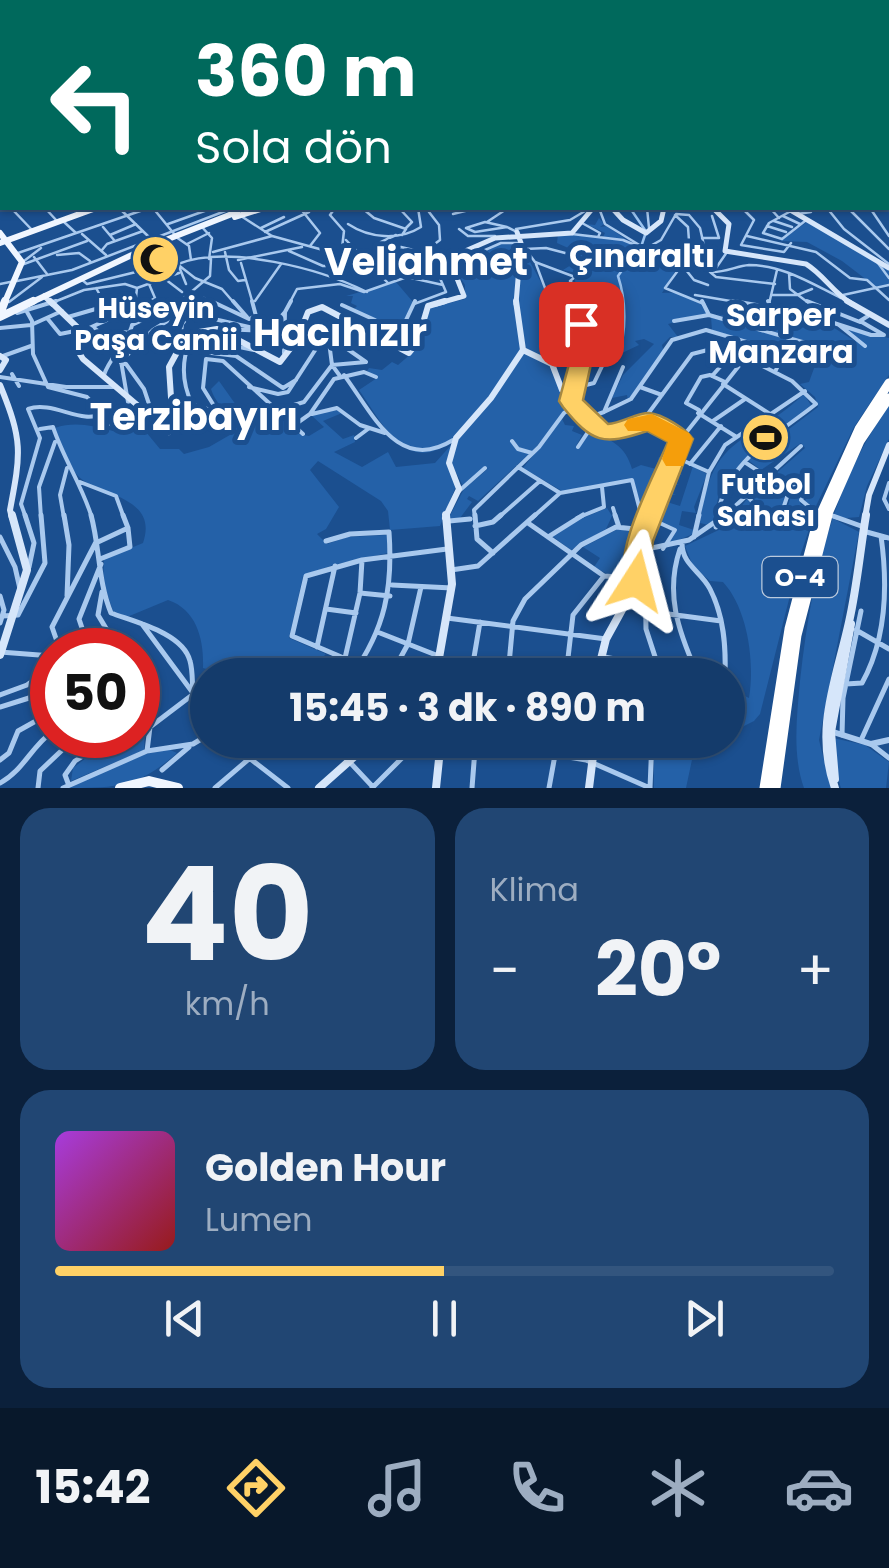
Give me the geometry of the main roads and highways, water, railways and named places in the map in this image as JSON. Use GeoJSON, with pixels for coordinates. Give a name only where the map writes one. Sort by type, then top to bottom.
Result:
{"type":"FeatureCollection","features":[{"type":"Feature","properties":{"kind":"highway","name":"O-4"},"geometry":{"type":"LineString","coordinates":[[766,788],[789,626],[813,527],[846,450],[889,383]]}},
{"type":"Feature","properties":{"kind":"highway","name":"O-4"},"geometry":{"type":"LineString","coordinates":[[775,788],[796,634],[821,530],[853,453],[889,398]]}},
{"type":"Feature","properties":{"kind":"main road"},"geometry":{"type":"LineString","coordinates":[[7,246],[80,210]]}},
{"type":"Feature","properties":{"kind":"main road"},"geometry":{"type":"LineString","coordinates":[[44,296],[81,331],[78,352],[128,402],[153,416],[166,432],[172,431],[166,385],[170,360],[180,342],[196,330],[217,329],[280,362],[314,308],[330,310],[394,348],[411,352],[430,305],[464,296],[461,281],[446,257],[516,230],[570,234],[589,210]]}},
{"type":"Feature","properties":{"kind":"main road"},"geometry":{"type":"LineString","coordinates":[[614,210],[625,222],[650,233],[661,221],[664,210]]}},
{"type":"Feature","properties":{"kind":"main road"},"geometry":{"type":"LineString","coordinates":[[793,210],[804,222],[889,266]]}},
{"type":"Feature","properties":{"kind":"main road"},"geometry":{"type":"LineString","coordinates":[[10,310],[118,262],[151,242],[236,211]]}},
{"type":"Feature","properties":{"kind":"main road"},"geometry":{"type":"LineString","coordinates":[[712,212],[730,224],[723,248],[727,252],[806,264],[841,297],[889,324]]}},
{"type":"Feature","properties":{"kind":"main road"},"geometry":{"type":"LineString","coordinates":[[439,658],[452,588],[444,521],[459,491],[449,463],[456,438],[491,398],[523,350],[516,297],[523,246],[516,230]]}},
{"type":"Feature","properties":{"kind":"main road"},"geometry":{"type":"LineString","coordinates":[[0,233],[22,263],[10,310]]}},
{"type":"Feature","properties":{"kind":"main road"},"geometry":{"type":"LineString","coordinates":[[523,350],[554,367],[557,381],[593,426],[608,434],[642,422],[681,439],[640,541],[637,578],[599,658]]}},
{"type":"Feature","properties":{"kind":"main road"},"geometry":{"type":"LineString","coordinates":[[0,373],[6,360],[1,356]]}},
{"type":"Feature","properties":{"kind":"main road"},"geometry":{"type":"LineString","coordinates":[[0,385],[18,429],[21,453],[10,510],[28,570],[23,593],[5,622],[1,653]]}},
{"type":"Feature","properties":{"kind":"main road"},"geometry":{"type":"LineString","coordinates":[[837,788],[825,760],[853,626],[871,486],[889,445]]}},
{"type":"Feature","properties":{"kind":"main road"},"geometry":{"type":"LineString","coordinates":[[319,788],[354,758]]}},
{"type":"Feature","properties":{"kind":"main road"},"geometry":{"type":"LineString","coordinates":[[436,788],[439,758]]}},
{"type":"Feature","properties":{"kind":"main road"},"geometry":{"type":"LineString","coordinates":[[589,788],[594,758]]}},
{"type":"Feature","properties":{"kind":"main road"},"geometry":{"type":"LineString","coordinates":[[120,788],[154,780],[178,788]]}},
{"type":"Feature","properties":{"kind":"waterway"},"geometry":{"type":"LineString","coordinates":[[631,210],[645,230]]}},
{"type":"Feature","properties":{"kind":"waterway"},"geometry":{"type":"LineString","coordinates":[[642,244],[645,235]]}},
{"type":"Feature","properties":{"kind":"waterway"},"geometry":{"type":"LineString","coordinates":[[618,354],[624,316],[618,276],[635,252]]}},
{"type":"Feature","properties":{"kind":"place","name":"Hüseyin Paşa Camii"},"geometry":{"type":"Point","coordinates":[156,260]}},
{"type":"Feature","properties":{"kind":"place","name":"Futbol Sahası"},"geometry":{"type":"Point","coordinates":[766,437]}},
{"type":"Feature","properties":{"kind":"district","name":"Çınaraltı"},"geometry":{"type":"Point","coordinates":[642,256]}},
{"type":"Feature","properties":{"kind":"district","name":"Veliahmet"},"geometry":{"type":"Point","coordinates":[426,262]}},
{"type":"Feature","properties":{"kind":"district","name":"Hacıhızır"},"geometry":{"type":"Point","coordinates":[340,333]}},
{"type":"Feature","properties":{"kind":"district","name":"Sarper Manzara"},"geometry":{"type":"Point","coordinates":[781,334]}},
{"type":"Feature","properties":{"kind":"district","name":"Terzibayırı"},"geometry":{"type":"Point","coordinates":[194,417]}}]}
